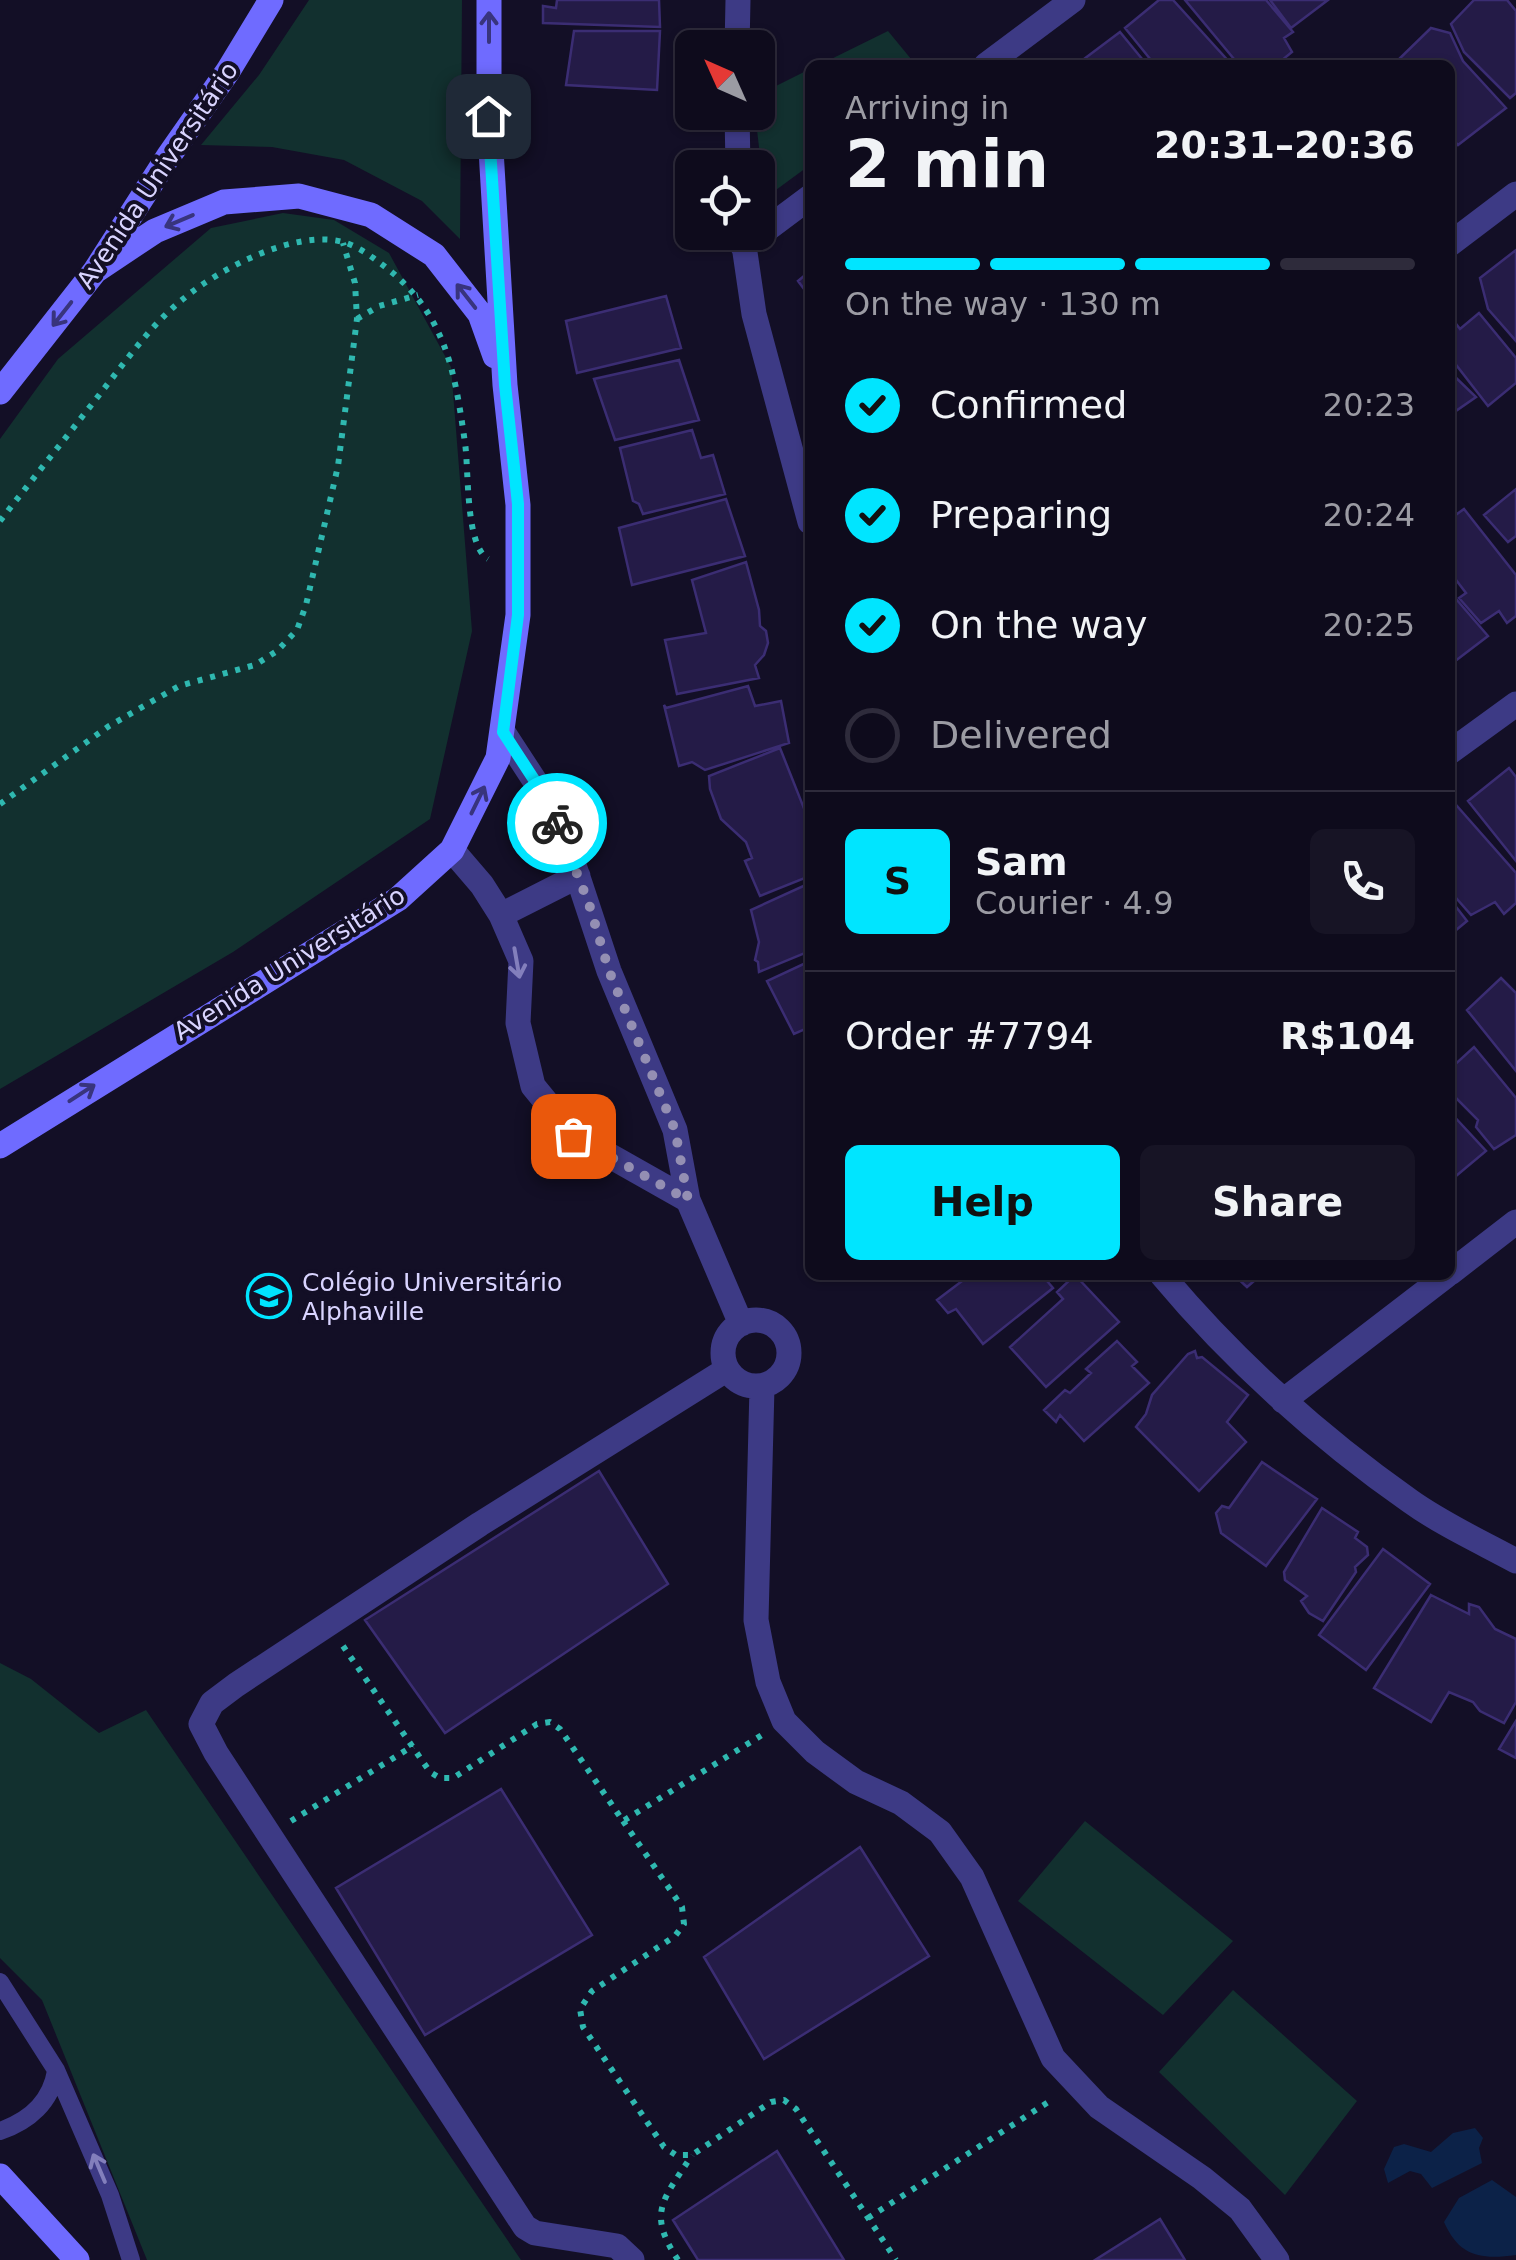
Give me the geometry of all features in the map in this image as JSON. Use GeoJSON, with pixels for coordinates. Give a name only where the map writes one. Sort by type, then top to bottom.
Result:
{"type":"FeatureCollection","features":[{"type":"Feature","properties":{"kind":"main road","name":"Avenida Universitário"},"geometry":{"type":"LineString","coordinates":[[0,392],[96,270],[271,0]]}},
{"type":"Feature","properties":{"kind":"main road","name":"Avenida Universitário"},"geometry":{"type":"LineString","coordinates":[[0,1146],[398,899],[452,850],[498,758],[518,615],[518,504],[505,385],[488,116],[490,0]]}},
{"type":"Feature","properties":{"kind":"main road"},"geometry":{"type":"LineString","coordinates":[[96,270],[155,231],[224,202],[299,196],[371,215],[434,256],[480,314],[505,385]]}},
{"type":"Feature","properties":{"kind":"main road"},"geometry":{"type":"LineString","coordinates":[[0,2176],[78,2260]]}},
{"type":"Feature","properties":{"kind":"street"},"geometry":{"type":"LineString","coordinates":[[737,30],[738,0]]}},
{"type":"Feature","properties":{"kind":"street"},"geometry":{"type":"LineString","coordinates":[[993,60],[1073,0]]}},
{"type":"Feature","properties":{"kind":"street"},"geometry":{"type":"LineString","coordinates":[[1455,240],[1516,194]]}},
{"type":"Feature","properties":{"kind":"street"},"geometry":{"type":"LineString","coordinates":[[775,219],[805,200]]}},
{"type":"Feature","properties":{"kind":"street"},"geometry":{"type":"LineString","coordinates":[[744,250],[754,314],[805,503]]}},
{"type":"Feature","properties":{"kind":"street"},"geometry":{"type":"LineString","coordinates":[[1455,748],[1516,704]]}},
{"type":"Feature","properties":{"kind":"street"},"geometry":{"type":"LineString","coordinates":[[503,732],[544,795],[578,876],[609,971],[675,1130],[688,1200],[741,1324]]}},
{"type":"Feature","properties":{"kind":"street"},"geometry":{"type":"LineString","coordinates":[[452,850],[501,915],[521,961],[518,1023],[533,1086],[573,1136],[688,1200]]}},
{"type":"Feature","properties":{"kind":"street"},"geometry":{"type":"LineString","coordinates":[[501,915],[578,876]]}},
{"type":"Feature","properties":{"kind":"street"},"geometry":{"type":"LineString","coordinates":[[1455,1269],[1516,1222]]}},
{"type":"Feature","properties":{"kind":"street"},"geometry":{"type":"LineString","coordinates":[[1167,1280],[1284,1401],[1412,1503],[1516,1562]]}},
{"type":"Feature","properties":{"kind":"street"},"geometry":{"type":"LineString","coordinates":[[1284,1401],[1440,1280]]}},
{"type":"Feature","properties":{"kind":"street"},"geometry":{"type":"LineString","coordinates":[[763,1320],[787,1338],[790,1359],[780,1377],[762,1387],[742,1384],[726,1370],[724,1340],[741,1324],[763,1320]]}},
{"type":"Feature","properties":{"kind":"street"},"geometry":{"type":"LineString","coordinates":[[632,2260],[617,2246],[535,2233],[525,2226],[216,1753],[201,1724],[212,1704],[328,1624],[726,1370]]}},
{"type":"Feature","properties":{"kind":"street"},"geometry":{"type":"LineString","coordinates":[[762,1387],[756,1620],[768,1682],[784,1721],[856,1782],[902,1803],[940,1832],[972,1877],[1053,2058],[1098,2108],[1202,2178],[1240,2209],[1277,2260]]}},
{"type":"Feature","properties":{"kind":"lane"},"geometry":{"type":"LineString","coordinates":[[0,1982],[56,2070],[110,2195],[131,2260]]}},
{"type":"Feature","properties":{"kind":"lane"},"geometry":{"type":"LineString","coordinates":[[0,2131],[16,2126],[39,2107],[53,2090],[56,2070]]}},
{"type":"Feature","properties":{"kind":"path"},"geometry":{"type":"LineString","coordinates":[[0,521],[149,332],[183,298],[228,268],[275,248],[317,240],[343,242],[396,274],[418,295],[438,327],[451,368],[466,444],[473,530],[480,554],[494,564],[518,566]]}},
{"type":"Feature","properties":{"kind":"path"},"geometry":{"type":"LineString","coordinates":[[0,804],[109,726],[179,686],[255,665],[277,652],[296,630],[306,604],[338,466],[356,319],[355,284],[343,242]]}},
{"type":"Feature","properties":{"kind":"path"},"geometry":{"type":"LineString","coordinates":[[356,319],[378,306],[418,295]]}},
{"type":"Feature","properties":{"kind":"path"},"geometry":{"type":"LineString","coordinates":[[328,1624],[430,1772],[440,1778],[454,1778],[537,1724],[550,1722],[560,1729],[682,1907],[684,1924],[675,1936],[592,1990],[580,2009],[583,2026],[664,2148],[676,2156],[692,2155]]}},
{"type":"Feature","properties":{"kind":"path"},"geometry":{"type":"LineString","coordinates":[[623,1821],[784,1721]]}},
{"type":"Feature","properties":{"kind":"path"},"geometry":{"type":"LineString","coordinates":[[269,1835],[413,1746]]}},
{"type":"Feature","properties":{"kind":"path"},"geometry":{"type":"LineString","coordinates":[[868,2218],[1075,2085]]}},
{"type":"Feature","properties":{"kind":"path"},"geometry":{"type":"LineString","coordinates":[[678,2260],[661,2235],[659,2216],[665,2196],[692,2155],[771,2102],[784,2100],[796,2109],[896,2260]]}},
{"type":"Feature","properties":{"kind":"green space"},"geometry":{"type":"Polygon","coordinates":[[[309,0],[462,0],[460,239],[422,201],[344,160],[272,147],[201,145],[259,75],[309,0]]]}},
{"type":"Feature","properties":{"kind":"green space"},"geometry":{"type":"Polygon","coordinates":[[[888,31],[912,60],[829,60],[888,31]]]}},
{"type":"Feature","properties":{"kind":"green space"},"geometry":{"type":"Polygon","coordinates":[[[805,72],[805,169],[775,191],[775,150],[759,150],[757,130],[775,130],[775,86],[805,72]]]}},
{"type":"Feature","properties":{"kind":"green space"},"geometry":{"type":"Polygon","coordinates":[[[283,213],[334,220],[389,253],[451,367],[472,631],[430,819],[233,952],[0,1089],[0,439],[58,359],[211,228],[283,213]]]}},
{"type":"Feature","properties":{"kind":"green space"},"geometry":{"type":"Polygon","coordinates":[[[0,1663],[31,1679],[99,1733],[146,1710],[521,2260],[147,2260],[42,2000],[0,1958],[0,1663]]]}},
{"type":"Feature","properties":{"kind":"green space"},"geometry":{"type":"Polygon","coordinates":[[[1085,1821],[1233,1941],[1163,2015],[1018,1901],[1085,1821]]]}},
{"type":"Feature","properties":{"kind":"green space"},"geometry":{"type":"Polygon","coordinates":[[[1233,1990],[1357,2101],[1285,2195],[1159,2072],[1233,1990]]]}},
{"type":"Feature","properties":{"kind":"water"},"geometry":{"type":"Polygon","coordinates":[[[1475,2128],[1483,2138],[1479,2148],[1482,2163],[1432,2188],[1421,2174],[1410,2171],[1388,2183],[1384,2169],[1394,2147],[1404,2144],[1431,2152],[1453,2133],[1475,2128]]]}},
{"type":"Feature","properties":{"kind":"water"},"geometry":{"type":"Polygon","coordinates":[[[1492,2180],[1516,2197],[1516,2255],[1492,2257],[1472,2253],[1457,2242],[1444,2222],[1459,2198],[1492,2180]]]}},
{"type":"Feature","properties":{"kind":"building"},"geometry":{"type":"Polygon","coordinates":[[[557,0],[659,0],[660,27],[543,23],[543,6],[556,8],[557,0]]]}},
{"type":"Feature","properties":{"kind":"building"},"geometry":{"type":"Polygon","coordinates":[[[1159,0],[1173,0],[1227,60],[1151,60],[1125,28],[1159,0]]]}},
{"type":"Feature","properties":{"kind":"building"},"geometry":{"type":"Polygon","coordinates":[[[1185,0],[1266,0],[1293,32],[1284,38],[1292,52],[1282,60],[1235,60],[1185,0]]]}},
{"type":"Feature","properties":{"kind":"building"},"geometry":{"type":"Polygon","coordinates":[[[1270,0],[1328,0],[1291,28],[1270,0]]]}},
{"type":"Feature","properties":{"kind":"building"},"geometry":{"type":"Polygon","coordinates":[[[1474,0],[1507,0],[1516,11],[1516,93],[1510,98],[1464,52],[1451,24],[1474,0]]]}},
{"type":"Feature","properties":{"kind":"building"},"geometry":{"type":"Polygon","coordinates":[[[1431,28],[1450,33],[1463,61],[1506,108],[1458,145],[1455,60],[1398,60],[1431,28]]]}},
{"type":"Feature","properties":{"kind":"building"},"geometry":{"type":"Polygon","coordinates":[[[574,31],[660,31],[657,90],[566,85],[574,31]]]}},
{"type":"Feature","properties":{"kind":"building"},"geometry":{"type":"Polygon","coordinates":[[[1120,32],[1143,60],[1083,60],[1120,32]]]}},
{"type":"Feature","properties":{"kind":"building"},"geometry":{"type":"Polygon","coordinates":[[[1516,250],[1516,341],[1488,309],[1480,278],[1516,250]]]}},
{"type":"Feature","properties":{"kind":"building"},"geometry":{"type":"Polygon","coordinates":[[[666,296],[681,348],[577,373],[566,321],[666,296]]]}},
{"type":"Feature","properties":{"kind":"building"},"geometry":{"type":"Polygon","coordinates":[[[1479,313],[1516,358],[1516,383],[1488,406],[1455,363],[1455,322],[1460,329],[1479,313]]]}},
{"type":"Feature","properties":{"kind":"building"},"geometry":{"type":"Polygon","coordinates":[[[679,360],[699,420],[615,440],[594,379],[679,360]]]}},
{"type":"Feature","properties":{"kind":"building"},"geometry":{"type":"Polygon","coordinates":[[[1455,377],[1476,397],[1455,412],[1455,377]]]}},
{"type":"Feature","properties":{"kind":"building"},"geometry":{"type":"Polygon","coordinates":[[[692,430],[701,458],[713,455],[725,494],[643,514],[633,501],[620,448],[692,430]]]}},
{"type":"Feature","properties":{"kind":"building"},"geometry":{"type":"Polygon","coordinates":[[[1516,489],[1516,536],[1508,542],[1484,515],[1516,489]]]}},
{"type":"Feature","properties":{"kind":"building"},"geometry":{"type":"Polygon","coordinates":[[[726,499],[745,556],[632,585],[619,528],[726,499]]]}},
{"type":"Feature","properties":{"kind":"building"},"geometry":{"type":"Polygon","coordinates":[[[1464,509],[1516,575],[1516,616],[1507,623],[1499,611],[1481,623],[1459,598],[1466,593],[1455,579],[1455,515],[1464,509]]]}},
{"type":"Feature","properties":{"kind":"building"},"geometry":{"type":"Polygon","coordinates":[[[746,562],[760,626],[766,631],[768,643],[755,665],[759,678],[677,694],[665,640],[706,633],[692,580],[746,562]]]}},
{"type":"Feature","properties":{"kind":"building"},"geometry":{"type":"Polygon","coordinates":[[[1455,598],[1488,636],[1455,661],[1455,598]]]}},
{"type":"Feature","properties":{"kind":"building"},"geometry":{"type":"Polygon","coordinates":[[[748,686],[755,706],[781,701],[789,743],[705,770],[692,762],[679,766],[664,705],[666,708],[748,686]]]}},
{"type":"Feature","properties":{"kind":"building"},"geometry":{"type":"Polygon","coordinates":[[[780,748],[805,811],[805,878],[760,896],[745,861],[752,858],[746,842],[721,819],[709,776],[780,748]]]}},
{"type":"Feature","properties":{"kind":"building"},"geometry":{"type":"Polygon","coordinates":[[[1509,768],[1516,777],[1516,861],[1468,801],[1509,768]]]}},
{"type":"Feature","properties":{"kind":"building"},"geometry":{"type":"Polygon","coordinates":[[[1455,808],[1516,873],[1516,903],[1504,914],[1495,902],[1471,915],[1455,897],[1455,808]]]}},
{"type":"Feature","properties":{"kind":"building"},"geometry":{"type":"Polygon","coordinates":[[[805,885],[805,953],[759,972],[755,960],[759,942],[751,910],[805,885]]]}},
{"type":"Feature","properties":{"kind":"building"},"geometry":{"type":"Polygon","coordinates":[[[1455,905],[1467,921],[1455,931],[1455,905]]]}},
{"type":"Feature","properties":{"kind":"building"},"geometry":{"type":"Polygon","coordinates":[[[805,963],[805,1029],[794,1034],[767,981],[805,963]]]}},
{"type":"Feature","properties":{"kind":"building"},"geometry":{"type":"Polygon","coordinates":[[[1501,978],[1516,993],[1516,1071],[1467,1010],[1501,978]]]}},
{"type":"Feature","properties":{"kind":"building"},"geometry":{"type":"Polygon","coordinates":[[[1474,1047],[1516,1098],[1516,1135],[1494,1149],[1476,1127],[1478,1120],[1455,1097],[1455,1064],[1474,1047]]]}},
{"type":"Feature","properties":{"kind":"building"},"geometry":{"type":"Polygon","coordinates":[[[1455,1117],[1486,1151],[1455,1177],[1455,1117]]]}},
{"type":"Feature","properties":{"kind":"building"},"geometry":{"type":"Polygon","coordinates":[[[963,1280],[1046,1280],[1053,1288],[983,1344],[956,1309],[948,1313],[937,1300],[963,1280]]]}},
{"type":"Feature","properties":{"kind":"building"},"geometry":{"type":"Polygon","coordinates":[[[1070,1280],[1080,1280],[1119,1322],[1046,1387],[1010,1347],[1063,1299],[1057,1292],[1070,1280]]]}},
{"type":"Feature","properties":{"kind":"building"},"geometry":{"type":"Polygon","coordinates":[[[1117,1341],[1137,1362],[1132,1366],[1149,1383],[1084,1441],[1060,1415],[1056,1422],[1044,1410],[1065,1390],[1070,1393],[1091,1373],[1086,1369],[1117,1341]]]}},
{"type":"Feature","properties":{"kind":"building"},"geometry":{"type":"Polygon","coordinates":[[[1195,1351],[1197,1358],[1202,1357],[1248,1395],[1227,1422],[1246,1442],[1199,1491],[1136,1427],[1146,1414],[1152,1395],[1195,1351]]]}},
{"type":"Feature","properties":{"kind":"building"},"geometry":{"type":"Polygon","coordinates":[[[1262,1462],[1317,1499],[1266,1566],[1221,1533],[1216,1513],[1222,1506],[1229,1508],[1262,1462]]]}},
{"type":"Feature","properties":{"kind":"building"},"geometry":{"type":"Polygon","coordinates":[[[599,1471],[668,1584],[445,1733],[365,1620],[599,1471]]]}},
{"type":"Feature","properties":{"kind":"building"},"geometry":{"type":"Polygon","coordinates":[[[1322,1508],[1358,1532],[1355,1538],[1367,1547],[1368,1555],[1355,1567],[1356,1572],[1323,1621],[1309,1613],[1301,1601],[1307,1596],[1285,1580],[1284,1572],[1322,1508]]]}},
{"type":"Feature","properties":{"kind":"building"},"geometry":{"type":"Polygon","coordinates":[[[1383,1549],[1430,1584],[1366,1670],[1319,1635],[1383,1549]]]}},
{"type":"Feature","properties":{"kind":"building"},"geometry":{"type":"Polygon","coordinates":[[[1431,1595],[1469,1614],[1469,1604],[1479,1607],[1495,1629],[1516,1639],[1516,1702],[1504,1723],[1480,1711],[1473,1702],[1449,1692],[1431,1722],[1374,1688],[1431,1595]]]}},
{"type":"Feature","properties":{"kind":"building"},"geometry":{"type":"Polygon","coordinates":[[[1516,1721],[1516,1758],[1499,1749],[1516,1721]]]}},
{"type":"Feature","properties":{"kind":"building"},"geometry":{"type":"Polygon","coordinates":[[[501,1789],[592,1935],[425,2035],[336,1888],[501,1789]]]}},
{"type":"Feature","properties":{"kind":"building"},"geometry":{"type":"Polygon","coordinates":[[[860,1847],[929,1956],[764,2059],[704,1957],[860,1847]]]}},
{"type":"Feature","properties":{"kind":"building"},"geometry":{"type":"Polygon","coordinates":[[[777,2151],[844,2260],[698,2260],[673,2220],[777,2151]]]}},
{"type":"Feature","properties":{"kind":"building"},"geometry":{"type":"Polygon","coordinates":[[[1160,2219],[1185,2260],[1095,2260],[1160,2219]]]}},
{"type":"Feature","properties":{"kind":"way so far"},"geometry":{"type":"LineString","coordinates":[[557,823],[589,904],[609,971],[675,1130],[688,1200],[573,1136]]}},
{"type":"Feature","properties":{"kind":"place","name":"Colégio Universitário Alphaville"},"geometry":{"type":"Point","coordinates":[269,1296]}},
{"type":"Feature","properties":{"kind":"route"},"geometry":{"type":"LineString","coordinates":[[488,116],[505,385],[518,504],[518,615],[503,732],[544,795],[557,823]]}}]}
